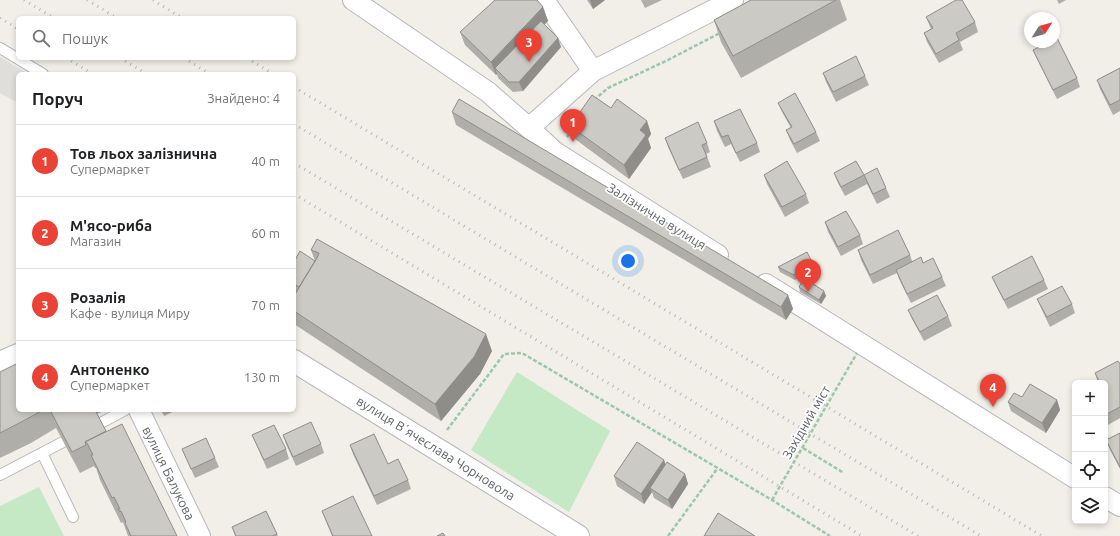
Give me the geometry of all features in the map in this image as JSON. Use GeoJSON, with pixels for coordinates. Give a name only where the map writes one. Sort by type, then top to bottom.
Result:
{"type":"FeatureCollection","features":[{"type":"Feature","properties":{"kind":"street","name":"Залізнична вулиця"},"geometry":{"type":"LineString","coordinates":[[353,0],[488,92],[555,152],[1072,476]]}},
{"type":"Feature","properties":{"kind":"street"},"geometry":{"type":"LineString","coordinates":[[544,0],[593,71]]}},
{"type":"Feature","properties":{"kind":"street"},"geometry":{"type":"LineString","coordinates":[[529,128],[593,71],[733,0]]}},
{"type":"Feature","properties":{"kind":"street"},"geometry":{"type":"LineString","coordinates":[[0,363],[16,356]]}},
{"type":"Feature","properties":{"kind":"street","name":"вулиця Вʼячеслава Чорновола"},"geometry":{"type":"LineString","coordinates":[[296,362],[434,447],[554,528],[578,536]]}},
{"type":"Feature","properties":{"kind":"street","name":"вулиця Балукова"},"geometry":{"type":"LineString","coordinates":[[140,412],[200,536]]}},
{"type":"Feature","properties":{"kind":"street"},"geometry":{"type":"LineString","coordinates":[[1108,499],[1120,506]]}},
{"type":"Feature","properties":{"kind":"lane"},"geometry":{"type":"LineString","coordinates":[[0,48],[16,58]]}},
{"type":"Feature","properties":{"kind":"lane"},"geometry":{"type":"LineString","coordinates":[[20,60],[40,72]]}},
{"type":"Feature","properties":{"kind":"lane"},"geometry":{"type":"LineString","coordinates":[[99,424],[122,412]]}},
{"type":"Feature","properties":{"kind":"lane"},"geometry":{"type":"LineString","coordinates":[[0,475],[63,442]]}},
{"type":"Feature","properties":{"kind":"lane"},"geometry":{"type":"LineString","coordinates":[[42,453],[73,517]]}},
{"type":"Feature","properties":{"kind":"path"},"geometry":{"type":"LineString","coordinates":[[593,101],[608,88],[666,62],[722,33]]}},
{"type":"Feature","properties":{"kind":"path"},"geometry":{"type":"LineString","coordinates":[[555,152],[574,127]]}},
{"type":"Feature","properties":{"kind":"path"},"geometry":{"type":"LineString","coordinates":[[434,447],[504,354],[522,353],[772,500],[830,536]]}},
{"type":"Feature","properties":{"kind":"path","name":"Західний міст"},"geometry":{"type":"LineString","coordinates":[[772,500],[857,353]]}},
{"type":"Feature","properties":{"kind":"path"},"geometry":{"type":"LineString","coordinates":[[802,448],[844,473]]}},
{"type":"Feature","properties":{"kind":"path"},"geometry":{"type":"LineString","coordinates":[[668,536],[718,469]]}},
{"type":"Feature","properties":{"kind":"shaded area"},"geometry":{"type":"Polygon","coordinates":[[[0,57],[26,72],[16,72],[16,102],[0,93],[0,57]]]}},
{"type":"Feature","properties":{"kind":"green space"},"geometry":{"type":"Polygon","coordinates":[[[517,372],[610,431],[569,512],[471,450],[517,372]]]}},
{"type":"Feature","properties":{"kind":"green space"},"geometry":{"type":"Polygon","coordinates":[[[39,487],[64,536],[0,536],[0,506],[39,487]]]}},
{"type":"Feature","properties":{"kind":"building"},"geometry":{"type":"Polygon","coordinates":[[[495,0],[537,0],[543,7],[491,62],[460,32],[495,0]]]}},
{"type":"Feature","properties":{"kind":"building"},"geometry":{"type":"Polygon","coordinates":[[[751,0],[836,0],[733,56],[714,20],[751,0]]]}},
{"type":"Feature","properties":{"kind":"building"},"geometry":{"type":"Polygon","coordinates":[[[956,0],[962,0],[975,22],[956,33],[959,40],[936,54],[924,33],[933,28],[926,17],[956,0]]]}},
{"type":"Feature","properties":{"kind":"building"},"geometry":{"type":"Polygon","coordinates":[[[541,21],[558,38],[519,82],[509,82],[495,68],[541,21]]]}},
{"type":"Feature","properties":{"kind":"building"},"geometry":{"type":"Polygon","coordinates":[[[1060,44],[1077,78],[1053,90],[1033,50],[1037,48],[1060,48],[1060,44]]]}},
{"type":"Feature","properties":{"kind":"building"},"geometry":{"type":"Polygon","coordinates":[[[856,56],[865,76],[833,92],[823,73],[856,56]]]}},
{"type":"Feature","properties":{"kind":"building"},"geometry":{"type":"Polygon","coordinates":[[[1120,68],[1120,100],[1110,105],[1097,80],[1120,68]]]}},
{"type":"Feature","properties":{"kind":"building"},"geometry":{"type":"Polygon","coordinates":[[[795,93],[816,132],[794,144],[786,130],[792,127],[778,103],[795,93]]]}},
{"type":"Feature","properties":{"kind":"building"},"geometry":{"type":"Polygon","coordinates":[[[592,95],[611,108],[617,99],[647,121],[640,130],[646,135],[624,165],[570,126],[592,95]]]}},
{"type":"Feature","properties":{"kind":"building"},"geometry":{"type":"Polygon","coordinates":[[[459,99],[788,295],[781,307],[452,112],[459,99]]]}},
{"type":"Feature","properties":{"kind":"building"},"geometry":{"type":"Polygon","coordinates":[[[740,109],[757,143],[736,153],[728,135],[722,137],[714,121],[740,109]]]}},
{"type":"Feature","properties":{"kind":"building"},"geometry":{"type":"Polygon","coordinates":[[[698,122],[707,143],[702,145],[707,157],[679,170],[665,138],[698,122]]]}},
{"type":"Feature","properties":{"kind":"building"},"geometry":{"type":"Polygon","coordinates":[[[787,161],[806,194],[782,207],[764,175],[787,161]]]}},
{"type":"Feature","properties":{"kind":"building"},"geometry":{"type":"Polygon","coordinates":[[[856,161],[864,175],[841,187],[834,173],[856,161]]]}},
{"type":"Feature","properties":{"kind":"building"},"geometry":{"type":"Polygon","coordinates":[[[877,168],[886,188],[873,194],[864,175],[877,168]]]}},
{"type":"Feature","properties":{"kind":"building"},"geometry":{"type":"Polygon","coordinates":[[[846,211],[860,235],[838,247],[825,222],[846,211]]]}},
{"type":"Feature","properties":{"kind":"building"},"geometry":{"type":"Polygon","coordinates":[[[898,230],[910,255],[870,275],[858,250],[898,230]]]}},
{"type":"Feature","properties":{"kind":"building"},"geometry":{"type":"Polygon","coordinates":[[[317,239],[486,334],[474,357],[435,404],[296,312],[296,293],[319,253],[311,250],[317,239]]]}},
{"type":"Feature","properties":{"kind":"building"},"geometry":{"type":"Polygon","coordinates":[[[300,251],[315,261],[299,287],[296,285],[296,258],[300,251]]]}},
{"type":"Feature","properties":{"kind":"building"},"geometry":{"type":"Polygon","coordinates":[[[807,252],[813,264],[794,275],[778,267],[807,252]]]}},
{"type":"Feature","properties":{"kind":"building"},"geometry":{"type":"Polygon","coordinates":[[[1032,256],[1044,280],[1004,300],[992,277],[1032,256]]]}},
{"type":"Feature","properties":{"kind":"building"},"geometry":{"type":"Polygon","coordinates":[[[921,257],[923,263],[933,258],[942,277],[907,294],[896,270],[921,257]]]}},
{"type":"Feature","properties":{"kind":"building"},"geometry":{"type":"Polygon","coordinates":[[[804,278],[824,291],[819,300],[799,287],[804,278]]]}},
{"type":"Feature","properties":{"kind":"building"},"geometry":{"type":"Polygon","coordinates":[[[1062,286],[1072,304],[1047,317],[1037,299],[1062,286]]]}},
{"type":"Feature","properties":{"kind":"building"},"geometry":{"type":"Polygon","coordinates":[[[937,295],[948,316],[920,332],[908,310],[937,295]]]}},
{"type":"Feature","properties":{"kind":"building"},"geometry":{"type":"Polygon","coordinates":[[[1118,361],[1120,364],[1120,407],[1108,413],[1108,380],[1098,380],[1095,373],[1118,361]]]}},
{"type":"Feature","properties":{"kind":"building"},"geometry":{"type":"Polygon","coordinates":[[[16,364],[16,412],[39,412],[0,433],[0,372],[16,364]]]}},
{"type":"Feature","properties":{"kind":"building"},"geometry":{"type":"Polygon","coordinates":[[[1030,384],[1057,400],[1042,423],[1008,402],[1014,393],[1022,397],[1030,384]]]}},
{"type":"Feature","properties":{"kind":"building"},"geometry":{"type":"Polygon","coordinates":[[[51,412],[96,412],[106,431],[85,442],[86,445],[72,452],[51,412]]]}},
{"type":"Feature","properties":{"kind":"building"},"geometry":{"type":"Polygon","coordinates":[[[311,422],[321,444],[293,457],[283,435],[311,422]]]}},
{"type":"Feature","properties":{"kind":"building"},"geometry":{"type":"Polygon","coordinates":[[[122,424],[177,536],[131,536],[114,497],[112,498],[91,455],[93,455],[85,442],[122,424]]]}},
{"type":"Feature","properties":{"kind":"building"},"geometry":{"type":"Polygon","coordinates":[[[274,425],[286,449],[264,460],[252,435],[274,425]]]}},
{"type":"Feature","properties":{"kind":"building"},"geometry":{"type":"Polygon","coordinates":[[[1120,433],[1120,467],[1108,444],[1108,439],[1120,433]]]}},
{"type":"Feature","properties":{"kind":"building"},"geometry":{"type":"Polygon","coordinates":[[[374,434],[388,464],[398,459],[408,480],[374,496],[350,445],[374,434]]]}},
{"type":"Feature","properties":{"kind":"building"},"geometry":{"type":"Polygon","coordinates":[[[206,438],[215,458],[191,469],[182,449],[206,438]]]}},
{"type":"Feature","properties":{"kind":"building"},"geometry":{"type":"Polygon","coordinates":[[[637,442],[664,460],[641,494],[614,476],[637,442]]]}},
{"type":"Feature","properties":{"kind":"building"},"geometry":{"type":"Polygon","coordinates":[[[667,462],[685,474],[668,500],[650,488],[667,462]]]}},
{"type":"Feature","properties":{"kind":"building"},"geometry":{"type":"Polygon","coordinates":[[[353,496],[372,536],[333,536],[322,511],[353,496]]]}},
{"type":"Feature","properties":{"kind":"building"},"geometry":{"type":"Polygon","coordinates":[[[266,511],[277,534],[272,536],[236,536],[232,527],[266,511]]]}},
{"type":"Feature","properties":{"kind":"building"},"geometry":{"type":"Polygon","coordinates":[[[718,513],[755,536],[704,536],[718,513]]]}},
{"type":"Feature","properties":{"kind":"building"},"geometry":{"type":"Polygon","coordinates":[[[443,533],[445,536],[437,536],[443,533]]]}},
{"type":"Feature","properties":{"kind":"railway"},"geometry":{"type":"LineString","coordinates":[[24,0],[51,16]]}},
{"type":"Feature","properties":{"kind":"railway"},"geometry":{"type":"LineString","coordinates":[[87,0],[114,16]]}},
{"type":"Feature","properties":{"kind":"railway"},"geometry":{"type":"LineString","coordinates":[[153,0],[179,16]]}},
{"type":"Feature","properties":{"kind":"railway"},"geometry":{"type":"LineString","coordinates":[[0,18],[16,28]]}},
{"type":"Feature","properties":{"kind":"railway"},"geometry":{"type":"LineString","coordinates":[[69,60],[90,72]]}},
{"type":"Feature","properties":{"kind":"railway"},"geometry":{"type":"LineString","coordinates":[[123,60],[144,72]]}},
{"type":"Feature","properties":{"kind":"railway"},"geometry":{"type":"LineString","coordinates":[[187,60],[207,72]]}},
{"type":"Feature","properties":{"kind":"railway"},"geometry":{"type":"LineString","coordinates":[[250,60],[270,72]]}},
{"type":"Feature","properties":{"kind":"railway"},"geometry":{"type":"LineString","coordinates":[[296,88],[1042,536]]}},
{"type":"Feature","properties":{"kind":"railway"},"geometry":{"type":"LineString","coordinates":[[296,125],[981,536]]}},
{"type":"Feature","properties":{"kind":"railway"},"geometry":{"type":"LineString","coordinates":[[296,164],[918,536]]}},
{"type":"Feature","properties":{"kind":"railway"},"geometry":{"type":"LineString","coordinates":[[296,195],[862,536]]}},
{"type":"Feature","properties":{"kind":"place","name":"Розалія"},"geometry":{"type":"Point","coordinates":[529,62]}},
{"type":"Feature","properties":{"kind":"place","name":"Тов льох залізнична"},"geometry":{"type":"Point","coordinates":[573,142]}},
{"type":"Feature","properties":{"kind":"place","name":"М'ясо-риба"},"geometry":{"type":"Point","coordinates":[808,292]}},
{"type":"Feature","properties":{"kind":"place","name":"Антоненко"},"geometry":{"type":"Point","coordinates":[993,407]}}]}
